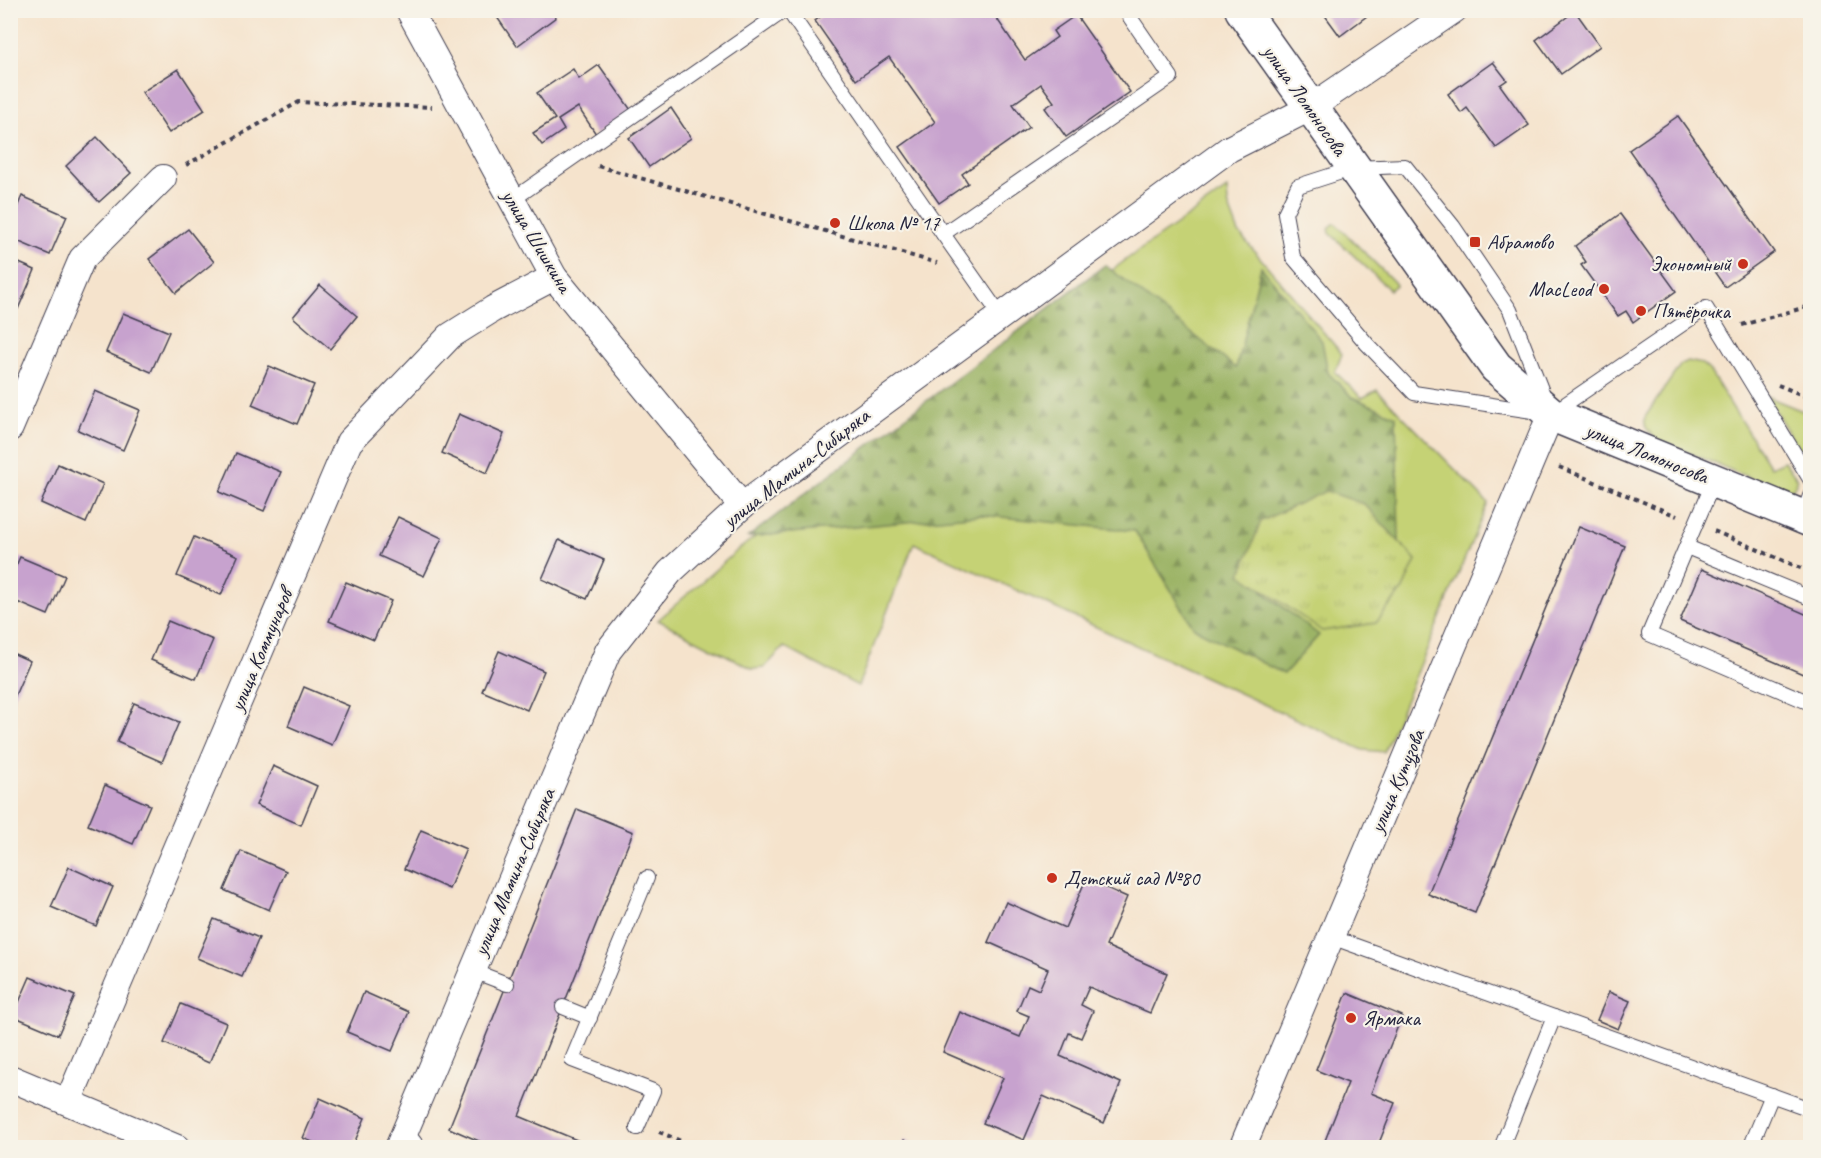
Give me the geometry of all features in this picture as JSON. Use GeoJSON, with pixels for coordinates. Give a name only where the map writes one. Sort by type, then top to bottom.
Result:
{"type":"FeatureCollection","features":[{"type":"Feature","properties":{"kind":"street","name":"улица Шишкина"},"geometry":{"type":"LineString","coordinates":[[410,10],[554,277],[742,506]]}},
{"type":"Feature","properties":{"kind":"street","name":"улица Ломоносова"},"geometry":{"type":"LineString","coordinates":[[1242,10],[1496,367],[1551,414],[1714,481],[1808,511]]}},
{"type":"Feature","properties":{"kind":"street","name":"улица Мамина-Сибиряка"},"geometry":{"type":"LineString","coordinates":[[408,1142],[473,971],[608,651],[670,572],[742,506],[1229,149],[1310,108],[1454,10]]}},
{"type":"Feature","properties":{"kind":"street"},"geometry":{"type":"LineString","coordinates":[[10,428],[82,259],[163,178]]}},
{"type":"Feature","properties":{"kind":"street","name":"улица Коммунаров"},"geometry":{"type":"LineString","coordinates":[[68,1102],[349,442],[450,336],[493,309],[554,277]]}},
{"type":"Feature","properties":{"kind":"street","name":"улица Кутузова"},"geometry":{"type":"LineString","coordinates":[[1242,1148],[1551,414]]}},
{"type":"Feature","properties":{"kind":"street"},"geometry":{"type":"LineString","coordinates":[[10,1078],[177,1148]]}},
{"type":"Feature","properties":{"kind":"lane"},"geometry":{"type":"LineString","coordinates":[[512,201],[786,10],[1000,315]]}},
{"type":"Feature","properties":{"kind":"lane"},"geometry":{"type":"LineString","coordinates":[[944,234],[1171,77],[1125,10]]}},
{"type":"Feature","properties":{"kind":"lane"},"geometry":{"type":"LineString","coordinates":[[1551,414],[1510,310],[1453,226],[1405,166],[1354,168],[1298,186],[1285,213],[1293,257],[1367,344],[1414,393],[1551,414],[1706,308],[1810,479]]}},
{"type":"Feature","properties":{"kind":"lane"},"geometry":{"type":"LineString","coordinates":[[1714,481],[1649,634],[1810,703]]}},
{"type":"Feature","properties":{"kind":"lane"},"geometry":{"type":"LineString","coordinates":[[1687,547],[1810,598]]}},
{"type":"Feature","properties":{"kind":"lane"},"geometry":{"type":"LineString","coordinates":[[638,1126],[653,1091],[572,1060],[647,878]]}},
{"type":"Feature","properties":{"kind":"lane"},"geometry":{"type":"LineString","coordinates":[[1331,937],[1810,1109]]}},
{"type":"Feature","properties":{"kind":"lane"},"geometry":{"type":"LineString","coordinates":[[473,971],[507,984]]}},
{"type":"Feature","properties":{"kind":"lane"},"geometry":{"type":"LineString","coordinates":[[563,1007],[590,1018]]}},
{"type":"Feature","properties":{"kind":"lane"},"geometry":{"type":"LineString","coordinates":[[1501,1148],[1554,1017]]}},
{"type":"Feature","properties":{"kind":"lane"},"geometry":{"type":"LineString","coordinates":[[1750,1148],[1772,1095]]}},
{"type":"Feature","properties":{"kind":"path"},"geometry":{"type":"LineString","coordinates":[[163,178],[299,102],[463,108]]}},
{"type":"Feature","properties":{"kind":"path"},"geometry":{"type":"LineString","coordinates":[[572,158],[971,273]]}},
{"type":"Feature","properties":{"kind":"path"},"geometry":{"type":"LineString","coordinates":[[1720,330],[1810,306]]}},
{"type":"Feature","properties":{"kind":"path"},"geometry":{"type":"LineString","coordinates":[[1534,456],[1810,572]]}},
{"type":"Feature","properties":{"kind":"path"},"geometry":{"type":"LineString","coordinates":[[638,1126],[698,1148]]}},
{"type":"Feature","properties":{"kind":"green space"},"geometry":{"type":"Polygon","coordinates":[[[1227,189],[1228,204],[1239,233],[1342,354],[1335,372],[1362,398],[1377,390],[1488,503],[1384,752],[1363,750],[914,543],[858,686],[784,647],[764,668],[753,669],[658,620],[739,549],[1127,259],[1227,189]]]}},
{"type":"Feature","properties":{"kind":"green space"},"geometry":{"type":"Polygon","coordinates":[[[1335,223],[1396,285],[1390,290],[1330,233],[1329,228],[1335,223]]]}},
{"type":"Feature","properties":{"kind":"green space"},"geometry":{"type":"Polygon","coordinates":[[[1105,265],[1236,368],[1261,267],[1322,341],[1328,373],[1352,397],[1396,416],[1399,541],[1303,525],[1262,591],[1319,635],[1284,674],[1194,628],[1135,531],[981,515],[748,537],[1105,265]]]}},
{"type":"Feature","properties":{"kind":"green space"},"geometry":{"type":"Polygon","coordinates":[[[1688,361],[1702,364],[1709,370],[1770,467],[1784,461],[1797,479],[1792,489],[1786,493],[1656,439],[1649,432],[1645,424],[1645,417],[1681,364],[1688,361]]]}},
{"type":"Feature","properties":{"kind":"green space"},"geometry":{"type":"Polygon","coordinates":[[[1766,396],[1810,414],[1810,468],[1766,396]]]}},
{"type":"Feature","properties":{"kind":"green space"},"geometry":{"type":"Polygon","coordinates":[[[1326,491],[1364,504],[1416,560],[1403,589],[1376,623],[1322,631],[1241,574],[1261,521],[1326,491]]]}},
{"type":"Feature","properties":{"kind":"building"},"geometry":{"type":"Polygon","coordinates":[[[492,10],[552,10],[556,17],[517,46],[492,10]]]}},
{"type":"Feature","properties":{"kind":"building"},"geometry":{"type":"Polygon","coordinates":[[[829,10],[991,10],[1025,60],[1057,37],[1053,31],[1076,15],[1130,92],[1066,137],[1045,108],[1054,102],[1041,84],[1013,104],[1029,127],[962,174],[968,183],[939,203],[900,147],[935,122],[889,57],[856,80],[815,21],[829,10]]]}},
{"type":"Feature","properties":{"kind":"building"},"geometry":{"type":"Polygon","coordinates":[[[1321,10],[1375,10],[1340,36],[1321,10]]]}},
{"type":"Feature","properties":{"kind":"building"},"geometry":{"type":"Polygon","coordinates":[[[1575,11],[1600,46],[1561,74],[1536,40],[1575,11]]]}},
{"type":"Feature","properties":{"kind":"building"},"geometry":{"type":"Polygon","coordinates":[[[1493,62],[1507,80],[1500,85],[1529,125],[1496,148],[1467,108],[1461,113],[1448,94],[1493,62]]]}},
{"type":"Feature","properties":{"kind":"building"},"geometry":{"type":"Polygon","coordinates":[[[599,65],[631,110],[596,134],[578,107],[558,120],[564,130],[542,145],[533,133],[555,119],[537,93],[573,69],[579,79],[599,65]]]}},
{"type":"Feature","properties":{"kind":"building"},"geometry":{"type":"Polygon","coordinates":[[[178,69],[205,110],[169,133],[142,92],[178,69]]]}},
{"type":"Feature","properties":{"kind":"building"},"geometry":{"type":"Polygon","coordinates":[[[671,108],[691,138],[649,167],[629,138],[671,108]]]}},
{"type":"Feature","properties":{"kind":"building"},"geometry":{"type":"Polygon","coordinates":[[[1678,116],[1774,252],[1725,287],[1629,150],[1678,116]]]}},
{"type":"Feature","properties":{"kind":"building"},"geometry":{"type":"Polygon","coordinates":[[[97,137],[131,173],[99,202],[66,166],[97,137]]]}},
{"type":"Feature","properties":{"kind":"building"},"geometry":{"type":"Polygon","coordinates":[[[22,196],[67,216],[50,255],[10,238],[10,224],[22,196]]]}},
{"type":"Feature","properties":{"kind":"building"},"geometry":{"type":"Polygon","coordinates":[[[1620,214],[1676,291],[1633,322],[1626,311],[1618,316],[1581,265],[1586,262],[1575,246],[1620,214]]]}},
{"type":"Feature","properties":{"kind":"building"},"geometry":{"type":"Polygon","coordinates":[[[188,229],[214,262],[176,293],[149,259],[188,229]]]}},
{"type":"Feature","properties":{"kind":"building"},"geometry":{"type":"Polygon","coordinates":[[[10,259],[35,270],[18,309],[10,306],[10,259]]]}},
{"type":"Feature","properties":{"kind":"building"},"geometry":{"type":"Polygon","coordinates":[[[320,285],[357,316],[330,349],[293,317],[320,285]]]}},
{"type":"Feature","properties":{"kind":"building"},"geometry":{"type":"Polygon","coordinates":[[[123,313],[169,332],[151,372],[106,352],[123,313]]]}},
{"type":"Feature","properties":{"kind":"building"},"geometry":{"type":"Polygon","coordinates":[[[269,366],[314,385],[297,424],[252,405],[269,366]]]}},
{"type":"Feature","properties":{"kind":"building"},"geometry":{"type":"Polygon","coordinates":[[[95,391],[140,410],[123,450],[78,430],[95,391]]]}},
{"type":"Feature","properties":{"kind":"building"},"geometry":{"type":"Polygon","coordinates":[[[459,414],[504,434],[487,473],[442,453],[459,414]]]}},
{"type":"Feature","properties":{"kind":"building"},"geometry":{"type":"Polygon","coordinates":[[[236,453],[281,472],[264,511],[219,492],[236,453]]]}},
{"type":"Feature","properties":{"kind":"building"},"geometry":{"type":"Polygon","coordinates":[[[58,464],[103,484],[86,523],[41,503],[58,464]]]}},
{"type":"Feature","properties":{"kind":"building"},"geometry":{"type":"Polygon","coordinates":[[[398,517],[442,538],[424,576],[379,556],[398,517]]]}},
{"type":"Feature","properties":{"kind":"building"},"geometry":{"type":"Polygon","coordinates":[[[1579,527],[1625,546],[1475,913],[1428,894],[1579,527]]]}},
{"type":"Feature","properties":{"kind":"building"},"geometry":{"type":"Polygon","coordinates":[[[194,537],[238,556],[221,595],[177,576],[194,537]]]}},
{"type":"Feature","properties":{"kind":"building"},"geometry":{"type":"Polygon","coordinates":[[[559,540],[604,560],[587,599],[542,579],[559,540]]]}},
{"type":"Feature","properties":{"kind":"building"},"geometry":{"type":"Polygon","coordinates":[[[20,557],[65,576],[48,615],[10,599],[10,579],[20,557]]]}},
{"type":"Feature","properties":{"kind":"building"},"geometry":{"type":"Polygon","coordinates":[[[1702,569],[1810,616],[1810,677],[1680,621],[1702,569]]]}},
{"type":"Feature","properties":{"kind":"building"},"geometry":{"type":"Polygon","coordinates":[[[346,582],[391,601],[374,640],[329,621],[346,582]]]}},
{"type":"Feature","properties":{"kind":"building"},"geometry":{"type":"Polygon","coordinates":[[[168,621],[213,640],[196,679],[151,660],[168,621]]]}},
{"type":"Feature","properties":{"kind":"building"},"geometry":{"type":"Polygon","coordinates":[[[499,651],[544,671],[527,710],[482,691],[499,651]]]}},
{"type":"Feature","properties":{"kind":"building"},"geometry":{"type":"Polygon","coordinates":[[[10,652],[30,661],[13,700],[10,699],[10,652]]]}},
{"type":"Feature","properties":{"kind":"building"},"geometry":{"type":"Polygon","coordinates":[[[304,687],[349,706],[332,745],[288,726],[304,687]]]}},
{"type":"Feature","properties":{"kind":"building"},"geometry":{"type":"Polygon","coordinates":[[[134,703],[179,722],[162,762],[117,742],[134,703]]]}},
{"type":"Feature","properties":{"kind":"building"},"geometry":{"type":"Polygon","coordinates":[[[273,766],[317,786],[301,825],[256,805],[273,766]]]}},
{"type":"Feature","properties":{"kind":"building"},"geometry":{"type":"Polygon","coordinates":[[[105,785],[150,805],[133,844],[88,825],[105,785]]]}},
{"type":"Feature","properties":{"kind":"building"},"geometry":{"type":"Polygon","coordinates":[[[577,809],[633,832],[519,1116],[596,1148],[495,1148],[449,1128],[577,809]]]}},
{"type":"Feature","properties":{"kind":"building"},"geometry":{"type":"Polygon","coordinates":[[[421,830],[466,849],[449,889],[404,869],[421,830]]]}},
{"type":"Feature","properties":{"kind":"building"},"geometry":{"type":"Polygon","coordinates":[[[241,851],[286,871],[269,910],[224,890],[241,851]]]}},
{"type":"Feature","properties":{"kind":"building"},"geometry":{"type":"Polygon","coordinates":[[[69,867],[113,887],[96,926],[51,907],[69,867]]]}},
{"type":"Feature","properties":{"kind":"building"},"geometry":{"type":"Polygon","coordinates":[[[1086,879],[1127,897],[1106,946],[1167,973],[1150,1013],[1089,987],[1081,1005],[1093,1011],[1081,1038],[1069,1033],[1060,1056],[1121,1083],[1104,1123],[1043,1096],[1024,1140],[983,1123],[1003,1078],[943,1052],[960,1012],[1020,1037],[1029,1016],[1017,1011],[1028,985],[1039,990],[1048,969],[988,942],[1006,902],[1065,928],[1086,879]]]}},
{"type":"Feature","properties":{"kind":"building"},"geometry":{"type":"Polygon","coordinates":[[[214,919],[259,938],[242,977],[197,958],[214,919]]]}},
{"type":"Feature","properties":{"kind":"building"},"geometry":{"type":"Polygon","coordinates":[[[30,977],[75,996],[58,1035],[13,1016],[30,977]]]}},
{"type":"Feature","properties":{"kind":"building"},"geometry":{"type":"Polygon","coordinates":[[[364,992],[409,1012],[392,1051],[347,1032],[364,992]]]}},
{"type":"Feature","properties":{"kind":"building"},"geometry":{"type":"Polygon","coordinates":[[[1609,992],[1630,1001],[1618,1029],[1597,1020],[1609,992]]]}},
{"type":"Feature","properties":{"kind":"building"},"geometry":{"type":"Polygon","coordinates":[[[1347,993],[1402,1016],[1371,1093],[1395,1103],[1377,1148],[1322,1148],[1348,1083],[1316,1070],[1347,993]]]}},
{"type":"Feature","properties":{"kind":"building"},"geometry":{"type":"Polygon","coordinates":[[[181,1004],[226,1023],[209,1063],[164,1043],[181,1004]]]}},
{"type":"Feature","properties":{"kind":"building"},"geometry":{"type":"Polygon","coordinates":[[[320,1098],[365,1118],[352,1148],[326,1148],[303,1138],[320,1098]]]}},
{"type":"Feature","properties":{"kind":"building"},"geometry":{"type":"Polygon","coordinates":[[[904,1140],[920,1148],[900,1148],[904,1140]]]}},
{"type":"Feature","properties":{"kind":"place","name":"Школа № 17"},"geometry":{"type":"Point","coordinates":[835,223]}},
{"type":"Feature","properties":{"kind":"place","name":"Абрамово"},"geometry":{"type":"Point","coordinates":[1475,242]}},
{"type":"Feature","properties":{"kind":"place","name":"Экономный"},"geometry":{"type":"Point","coordinates":[1743,264]}},
{"type":"Feature","properties":{"kind":"place","name":"MacLeod"},"geometry":{"type":"Point","coordinates":[1604,289]}},
{"type":"Feature","properties":{"kind":"place","name":"Пятёрочка"},"geometry":{"type":"Point","coordinates":[1641,311]}},
{"type":"Feature","properties":{"kind":"place","name":"Детский сад №80"},"geometry":{"type":"Point","coordinates":[1052,878]}},
{"type":"Feature","properties":{"kind":"place","name":"Ярмака"},"geometry":{"type":"Point","coordinates":[1351,1018]}}]}
